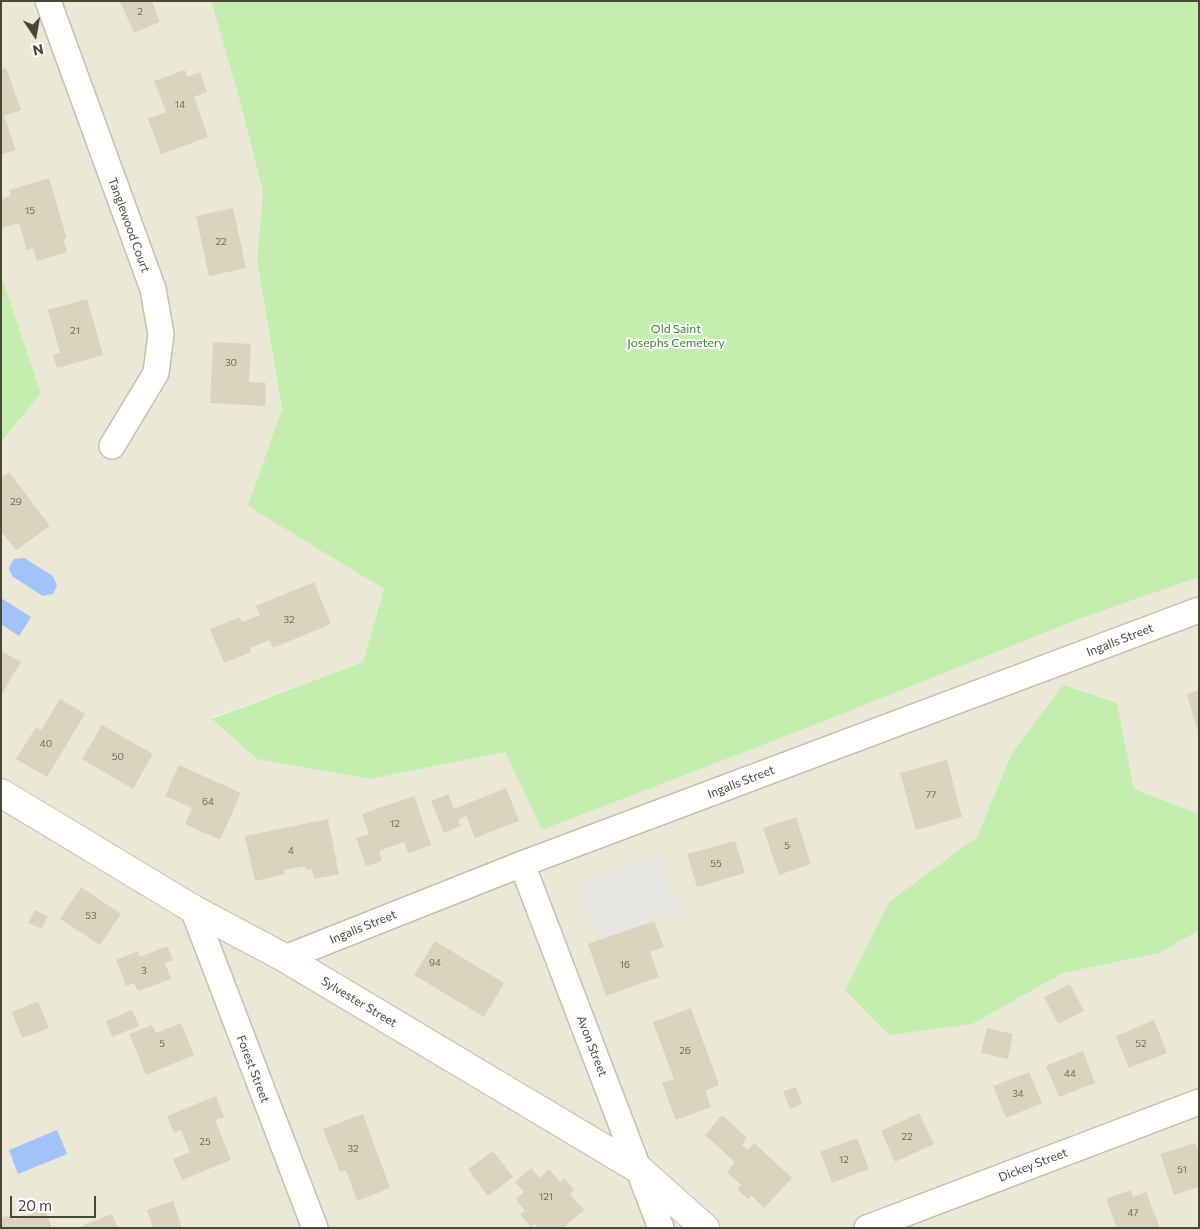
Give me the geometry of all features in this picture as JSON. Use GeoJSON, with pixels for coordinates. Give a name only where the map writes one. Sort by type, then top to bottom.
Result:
{"type":"FeatureCollection","features":[{"type":"Feature","properties":{"kind":"street","name":"Tanglewood Court"},"geometry":{"type":"LineString","coordinates":[[48,1],[153,289],[161,334],[156,373],[112,446]]}},
{"type":"Feature","properties":{"kind":"street","name":"Ingalls Street"},"geometry":{"type":"LineString","coordinates":[[285,958],[522,864],[1199,610]]}},
{"type":"Feature","properties":{"kind":"street","name":"Sylvester Street"},"geometry":{"type":"LineString","coordinates":[[1,793],[193,909],[285,958],[640,1170],[705,1228]]}},
{"type":"Feature","properties":{"kind":"street","name":"Avon Street"},"geometry":{"type":"LineString","coordinates":[[522,864],[661,1228]]}},
{"type":"Feature","properties":{"kind":"street","name":"Forest Street"},"geometry":{"type":"LineString","coordinates":[[193,909],[315,1228]]}},
{"type":"Feature","properties":{"kind":"street","name":"Dickey Street"},"geometry":{"type":"LineString","coordinates":[[867,1228],[1199,1102]]}},
{"type":"Feature","properties":{"kind":"shaded area"},"geometry":{"type":"Polygon","coordinates":[[[1,1],[211,1],[263,191],[257,261],[282,409],[249,506],[384,589],[363,662],[212,718],[371,779],[505,752],[542,830],[825,721],[1079,619],[1199,577],[1199,814],[1134,789],[1117,703],[1011,755],[977,837],[890,901],[971,1024],[1063,973],[1160,953],[1199,930],[1199,1228],[1,1228],[1,442],[41,393],[1,275],[1,1]]]}},
{"type":"Feature","properties":{"kind":"shaded area"},"geometry":{"type":"Polygon","coordinates":[[[658,854],[679,912],[598,940],[577,883],[658,854]]]}},
{"type":"Feature","properties":{"kind":"green space","name":"Old Saint Josephs Cemetery"},"geometry":{"type":"Polygon","coordinates":[[[211,1],[1199,1],[1199,577],[1079,619],[825,721],[542,830],[505,752],[371,779],[257,759],[212,719],[363,662],[384,589],[248,506],[282,409],[257,261],[263,191],[211,1]]]}},
{"type":"Feature","properties":{"kind":"green space"},"geometry":{"type":"Polygon","coordinates":[[[1,275],[41,393],[1,442],[1,275]]]}},
{"type":"Feature","properties":{"kind":"green space"},"geometry":{"type":"Polygon","coordinates":[[[1063,685],[1117,703],[1134,789],[1199,814],[1199,930],[1160,953],[1063,973],[972,1024],[889,1035],[845,990],[890,901],[977,837],[1011,755],[1063,685]]]}},
{"type":"Feature","properties":{"kind":"water"},"geometry":{"type":"Polygon","coordinates":[[[24,558],[53,576],[57,586],[53,594],[43,596],[12,576],[9,568],[14,559],[24,558]]]}},
{"type":"Feature","properties":{"kind":"water"},"geometry":{"type":"Polygon","coordinates":[[[1,598],[31,617],[19,636],[1,624],[1,598]]]}},
{"type":"Feature","properties":{"kind":"water"},"geometry":{"type":"Polygon","coordinates":[[[57,1130],[67,1154],[18,1174],[9,1150],[57,1130]]]}},
{"type":"Feature","properties":{"kind":"building"},"geometry":{"type":"Polygon","coordinates":[[[120,1],[152,1],[160,22],[134,33],[120,1]]]}},
{"type":"Feature","properties":{"kind":"building"},"geometry":{"type":"Polygon","coordinates":[[[6,68],[21,110],[4,116],[16,150],[1,155],[1,69],[6,68]]]}},
{"type":"Feature","properties":{"kind":"building"},"geometry":{"type":"Polygon","coordinates":[[[185,70],[187,77],[200,72],[207,92],[194,97],[208,137],[161,154],[148,119],[166,112],[154,81],[185,70]]]}},
{"type":"Feature","properties":{"kind":"building"},"geometry":{"type":"Polygon","coordinates":[[[49,178],[67,239],[63,239],[67,252],[37,261],[33,248],[27,250],[19,223],[1,228],[1,199],[11,196],[9,190],[49,178]]]}},
{"type":"Feature","properties":{"kind":"building"},"geometry":{"type":"Polygon","coordinates":[[[233,208],[246,268],[209,276],[196,216],[233,208]]]}},
{"type":"Feature","properties":{"kind":"building"},"geometry":{"type":"Polygon","coordinates":[[[87,299],[103,355],[57,368],[53,355],[60,353],[48,310],[87,299]]]}},
{"type":"Feature","properties":{"kind":"building"},"geometry":{"type":"Polygon","coordinates":[[[213,342],[251,344],[249,382],[266,383],[265,406],[210,403],[213,342]]]}},
{"type":"Feature","properties":{"kind":"building"},"geometry":{"type":"Polygon","coordinates":[[[9,472],[50,526],[16,550],[1,531],[1,478],[9,472]]]}},
{"type":"Feature","properties":{"kind":"building"},"geometry":{"type":"Polygon","coordinates":[[[314,582],[331,624],[273,648],[269,640],[250,648],[251,652],[224,663],[210,629],[240,617],[242,622],[260,615],[256,606],[314,582]]]}},
{"type":"Feature","properties":{"kind":"building"},"geometry":{"type":"Polygon","coordinates":[[[1,651],[21,662],[1,695],[1,651]]]}},
{"type":"Feature","properties":{"kind":"building"},"geometry":{"type":"Polygon","coordinates":[[[1199,690],[1199,732],[1198,732],[1187,694],[1199,690]]]}},
{"type":"Feature","properties":{"kind":"building"},"geometry":{"type":"Polygon","coordinates":[[[60,699],[85,714],[47,777],[16,759],[36,727],[41,730],[60,699]]]}},
{"type":"Feature","properties":{"kind":"building"},"geometry":{"type":"Polygon","coordinates":[[[102,725],[153,754],[133,789],[82,759],[102,725]]]}},
{"type":"Feature","properties":{"kind":"building"},"geometry":{"type":"Polygon","coordinates":[[[947,760],[962,817],[916,830],[900,773],[947,760]]]}},
{"type":"Feature","properties":{"kind":"building"},"geometry":{"type":"Polygon","coordinates":[[[179,765],[241,793],[220,840],[185,824],[192,808],[165,796],[179,765]]]}},
{"type":"Feature","properties":{"kind":"building"},"geometry":{"type":"Polygon","coordinates":[[[506,788],[519,821],[475,838],[466,816],[458,820],[461,826],[444,833],[431,801],[448,794],[454,809],[506,788]]]}},
{"type":"Feature","properties":{"kind":"building"},"geometry":{"type":"Polygon","coordinates":[[[414,796],[431,845],[408,853],[404,842],[379,851],[382,861],[366,866],[356,838],[369,834],[362,814],[414,796]]]}},
{"type":"Feature","properties":{"kind":"building"},"geometry":{"type":"Polygon","coordinates":[[[796,817],[811,864],[779,875],[763,828],[796,817]]]}},
{"type":"Feature","properties":{"kind":"building"},"geometry":{"type":"Polygon","coordinates":[[[328,819],[339,874],[314,879],[312,869],[306,870],[305,866],[284,870],[285,874],[255,881],[245,836],[328,819]]]}},
{"type":"Feature","properties":{"kind":"building"},"geometry":{"type":"Polygon","coordinates":[[[735,841],[745,873],[697,887],[687,854],[735,841]]]}},
{"type":"Feature","properties":{"kind":"building"},"geometry":{"type":"Polygon","coordinates":[[[81,887],[121,914],[100,945],[60,919],[81,887]]]}},
{"type":"Feature","properties":{"kind":"building"},"geometry":{"type":"Polygon","coordinates":[[[35,910],[48,916],[42,929],[28,923],[35,910]]]}},
{"type":"Feature","properties":{"kind":"building"},"geometry":{"type":"Polygon","coordinates":[[[654,921],[664,947],[650,952],[659,977],[606,996],[588,944],[654,921]]]}},
{"type":"Feature","properties":{"kind":"building"},"geometry":{"type":"Polygon","coordinates":[[[435,941],[504,983],[484,1017],[414,975],[435,941]]]}},
{"type":"Feature","properties":{"kind":"building"},"geometry":{"type":"Polygon","coordinates":[[[167,946],[173,960],[165,963],[171,979],[138,991],[134,983],[126,986],[116,960],[138,951],[140,957],[167,946]]]}},
{"type":"Feature","properties":{"kind":"building"},"geometry":{"type":"Polygon","coordinates":[[[1070,984],[1084,1011],[1058,1024],[1044,997],[1070,984]]]}},
{"type":"Feature","properties":{"kind":"building"},"geometry":{"type":"Polygon","coordinates":[[[38,1001],[49,1028],[22,1038],[12,1012],[38,1001]]]}},
{"type":"Feature","properties":{"kind":"building"},"geometry":{"type":"Polygon","coordinates":[[[691,1008],[719,1085],[705,1091],[711,1107],[676,1120],[662,1083],[674,1079],[653,1022],[691,1008]]]}},
{"type":"Feature","properties":{"kind":"building"},"geometry":{"type":"Polygon","coordinates":[[[132,1010],[139,1026],[112,1037],[106,1021],[132,1010]]]}},
{"type":"Feature","properties":{"kind":"building"},"geometry":{"type":"Polygon","coordinates":[[[1154,1020],[1167,1053],[1129,1068],[1116,1036],[1154,1020]]]}},
{"type":"Feature","properties":{"kind":"building"},"geometry":{"type":"Polygon","coordinates":[[[181,1023],[194,1055],[146,1075],[129,1034],[152,1025],[156,1033],[181,1023]]]}},
{"type":"Feature","properties":{"kind":"building"},"geometry":{"type":"Polygon","coordinates":[[[987,1028],[1013,1034],[1008,1059],[981,1053],[987,1028]]]}},
{"type":"Feature","properties":{"kind":"building"},"geometry":{"type":"Polygon","coordinates":[[[1083,1051],[1095,1083],[1059,1097],[1046,1066],[1083,1051]]]}},
{"type":"Feature","properties":{"kind":"building"},"geometry":{"type":"Polygon","coordinates":[[[1029,1072],[1042,1103],[1006,1118],[993,1086],[1029,1072]]]}},
{"type":"Feature","properties":{"kind":"building"},"geometry":{"type":"Polygon","coordinates":[[[796,1087],[802,1104],[790,1109],[783,1091],[796,1087]]]}},
{"type":"Feature","properties":{"kind":"building"},"geometry":{"type":"Polygon","coordinates":[[[216,1096],[224,1117],[215,1120],[231,1160],[182,1180],[173,1159],[190,1152],[181,1130],[174,1133],[167,1116],[216,1096]]]}},
{"type":"Feature","properties":{"kind":"building"},"geometry":{"type":"Polygon","coordinates":[[[919,1113],[934,1144],[895,1162],[881,1131],[919,1113]]]}},
{"type":"Feature","properties":{"kind":"building"},"geometry":{"type":"Polygon","coordinates":[[[363,1114],[390,1188],[357,1201],[346,1170],[340,1172],[323,1129],[363,1114]]]}},
{"type":"Feature","properties":{"kind":"building"},"geometry":{"type":"Polygon","coordinates":[[[722,1115],[747,1138],[742,1145],[748,1150],[754,1143],[792,1178],[764,1208],[751,1195],[748,1199],[737,1189],[741,1185],[727,1172],[735,1162],[705,1135],[722,1115]]]}},
{"type":"Feature","properties":{"kind":"building"},"geometry":{"type":"Polygon","coordinates":[[[857,1138],[869,1169],[832,1183],[820,1152],[857,1138]]]}},
{"type":"Feature","properties":{"kind":"building"},"geometry":{"type":"Polygon","coordinates":[[[1195,1143],[1199,1154],[1199,1187],[1174,1195],[1160,1154],[1195,1143]]]}},
{"type":"Feature","properties":{"kind":"building"},"geometry":{"type":"Polygon","coordinates":[[[493,1151],[513,1177],[488,1196],[468,1169],[493,1151]]]}},
{"type":"Feature","properties":{"kind":"building"},"geometry":{"type":"Polygon","coordinates":[[[531,1168],[539,1178],[549,1169],[560,1182],[564,1178],[574,1190],[570,1194],[584,1210],[563,1228],[538,1228],[535,1224],[531,1227],[520,1214],[525,1211],[516,1199],[524,1192],[515,1182],[531,1168]]]}},
{"type":"Feature","properties":{"kind":"building"},"geometry":{"type":"Polygon","coordinates":[[[1130,1190],[1133,1197],[1146,1192],[1160,1228],[1117,1228],[1106,1199],[1130,1190]]]}},
{"type":"Feature","properties":{"kind":"building"},"geometry":{"type":"Polygon","coordinates":[[[173,1201],[182,1228],[153,1228],[147,1210],[173,1201]]]}},
{"type":"Feature","properties":{"kind":"building"},"geometry":{"type":"Polygon","coordinates":[[[45,1209],[52,1228],[1,1228],[1,1218],[12,1214],[14,1220],[45,1209]]]}},
{"type":"Feature","properties":{"kind":"building"},"geometry":{"type":"Polygon","coordinates":[[[112,1214],[118,1228],[77,1228],[112,1214]]]}}]}
